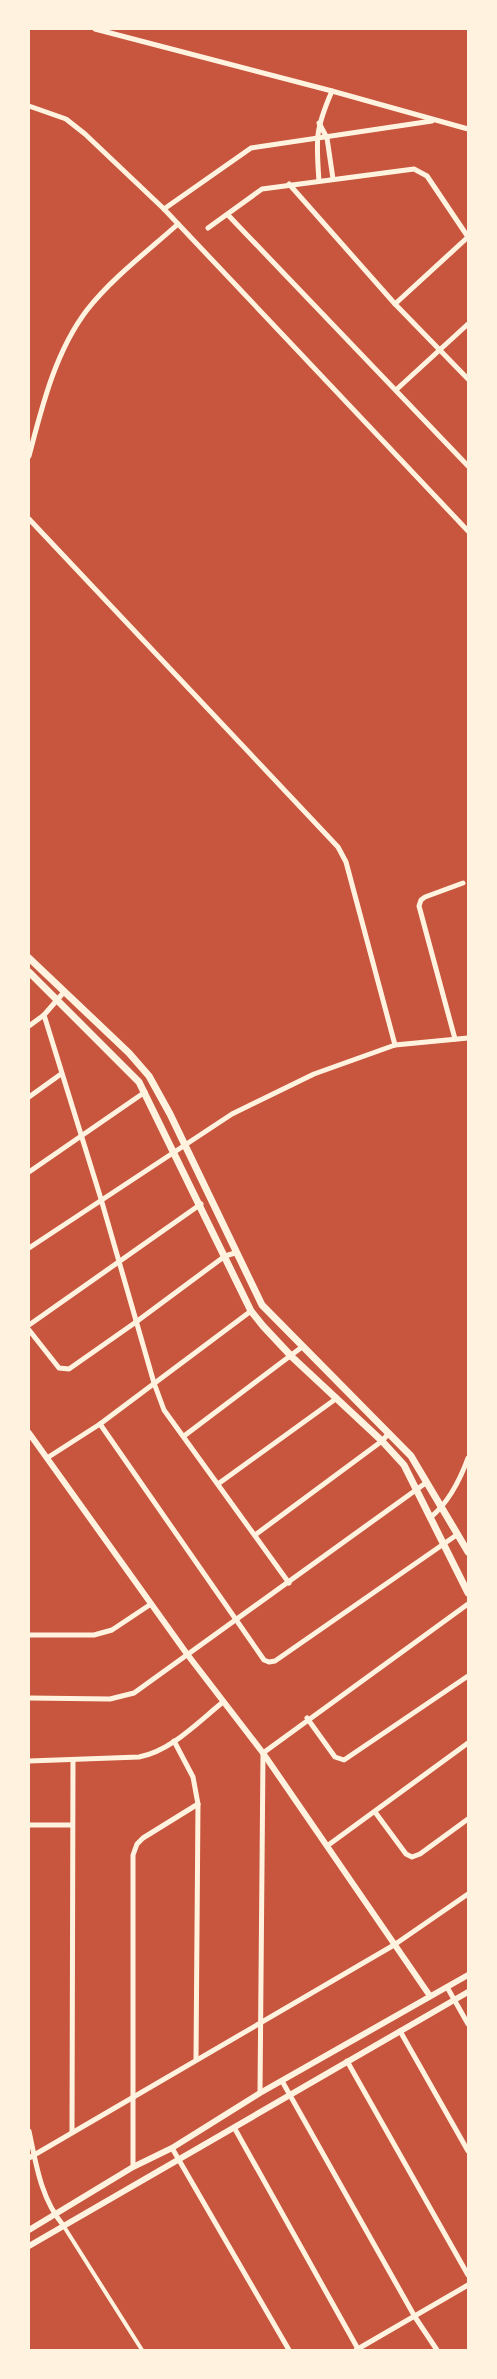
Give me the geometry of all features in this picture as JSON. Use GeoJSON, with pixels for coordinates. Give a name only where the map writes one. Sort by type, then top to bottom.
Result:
{"type":"FeatureCollection","features":[{"type":"Feature","properties":{"kind":"main road"},"geometry":{"type":"LineString","coordinates":[[29,958],[129,1053],[149,1076],[184,1143],[235,1253],[262,1305],[411,1456],[468,1552]]}},
{"type":"Feature","properties":{"kind":"main road"},"geometry":{"type":"LineString","coordinates":[[29,972],[139,1082],[146,1092],[252,1311],[263,1326],[292,1357],[382,1440],[404,1465],[418,1488],[468,1593]]}},
{"type":"Feature","properties":{"kind":"main road"},"geometry":{"type":"LineString","coordinates":[[139,1082],[149,1076]]}},
{"type":"Feature","properties":{"kind":"street"},"geometry":{"type":"LineString","coordinates":[[95,29],[468,129]]}},
{"type":"Feature","properties":{"kind":"street"},"geometry":{"type":"LineString","coordinates":[[319,181],[316,139],[318,122],[332,91]]}},
{"type":"Feature","properties":{"kind":"street"},"geometry":{"type":"LineString","coordinates":[[29,106],[66,119],[85,134],[164,209],[468,531]]}},
{"type":"Feature","properties":{"kind":"street"},"geometry":{"type":"LineString","coordinates":[[164,209],[251,148],[435,121]]}},
{"type":"Feature","properties":{"kind":"street"},"geometry":{"type":"LineString","coordinates":[[318,122],[327,138],[333,179]]}},
{"type":"Feature","properties":{"kind":"street"},"geometry":{"type":"LineString","coordinates":[[208,228],[262,189],[414,169],[427,176],[468,237],[395,304]]}},
{"type":"Feature","properties":{"kind":"street"},"geometry":{"type":"LineString","coordinates":[[289,184],[395,304],[468,380]]}},
{"type":"Feature","properties":{"kind":"street"},"geometry":{"type":"LineString","coordinates":[[228,215],[468,466]]}},
{"type":"Feature","properties":{"kind":"street"},"geometry":{"type":"LineString","coordinates":[[29,456],[53,375],[86,311],[101,294],[178,224]]}},
{"type":"Feature","properties":{"kind":"street"},"geometry":{"type":"LineString","coordinates":[[397,390],[468,324]]}},
{"type":"Feature","properties":{"kind":"street"},"geometry":{"type":"LineString","coordinates":[[29,519],[338,847],[346,862],[395,1045]]}},
{"type":"Feature","properties":{"kind":"street"},"geometry":{"type":"LineString","coordinates":[[455,1039],[419,906],[421,900],[425,897],[463,883]]}},
{"type":"Feature","properties":{"kind":"street"},"geometry":{"type":"LineString","coordinates":[[29,1026],[44,1015],[64,992]]}},
{"type":"Feature","properties":{"kind":"street"},"geometry":{"type":"LineString","coordinates":[[44,1015],[61,1074],[102,1199],[154,1384],[164,1410],[289,1583]]}},
{"type":"Feature","properties":{"kind":"street"},"geometry":{"type":"LineString","coordinates":[[29,1248],[184,1143],[232,1114],[314,1074],[395,1045],[468,1038]]}},
{"type":"Feature","properties":{"kind":"street"},"geometry":{"type":"LineString","coordinates":[[29,1097],[61,1074]]}},
{"type":"Feature","properties":{"kind":"street"},"geometry":{"type":"LineString","coordinates":[[29,1172],[146,1092]]}},
{"type":"Feature","properties":{"kind":"street"},"geometry":{"type":"LineString","coordinates":[[29,1325],[201,1204]]}},
{"type":"Feature","properties":{"kind":"street"},"geometry":{"type":"LineString","coordinates":[[29,1330],[59,1368],[63,1370],[136,1322],[225,1256],[235,1253]]}},
{"type":"Feature","properties":{"kind":"street"},"geometry":{"type":"LineString","coordinates":[[47,1458],[100,1424],[252,1311]]}},
{"type":"Feature","properties":{"kind":"street"},"geometry":{"type":"LineString","coordinates":[[184,1436],[292,1357],[302,1347]]}},
{"type":"Feature","properties":{"kind":"street"},"geometry":{"type":"LineString","coordinates":[[218,1484],[337,1398]]}},
{"type":"Feature","properties":{"kind":"street"},"geometry":{"type":"LineString","coordinates":[[100,1424],[264,1660],[269,1662],[275,1661],[458,1534]]}},
{"type":"Feature","properties":{"kind":"street"},"geometry":{"type":"LineString","coordinates":[[29,1433],[187,1654],[263,1752],[430,1996]]}},
{"type":"Feature","properties":{"kind":"street"},"geometry":{"type":"LineString","coordinates":[[255,1534],[389,1433]]}},
{"type":"Feature","properties":{"kind":"street"},"geometry":{"type":"LineString","coordinates":[[432,1517],[442,1508],[461,1476],[468,1458]]}},
{"type":"Feature","properties":{"kind":"street"},"geometry":{"type":"LineString","coordinates":[[29,1698],[110,1699],[134,1693],[427,1482]]}},
{"type":"Feature","properties":{"kind":"street"},"geometry":{"type":"LineString","coordinates":[[29,1635],[94,1635],[112,1630],[151,1604]]}},
{"type":"Feature","properties":{"kind":"street"},"geometry":{"type":"LineString","coordinates":[[263,1752],[307,1718],[468,1604]]}},
{"type":"Feature","properties":{"kind":"street"},"geometry":{"type":"LineString","coordinates":[[307,1718],[335,1758],[344,1760],[468,1676]]}},
{"type":"Feature","properties":{"kind":"street"},"geometry":{"type":"LineString","coordinates":[[29,1761],[138,1757],[152,1754],[174,1741],[223,1702]]}},
{"type":"Feature","properties":{"kind":"street"},"geometry":{"type":"LineString","coordinates":[[174,1741],[193,1777],[198,1804],[196,2058]]}},
{"type":"Feature","properties":{"kind":"street"},"geometry":{"type":"LineString","coordinates":[[327,1846],[468,1743]]}},
{"type":"Feature","properties":{"kind":"street"},"geometry":{"type":"LineString","coordinates":[[260,2093],[259,2026],[263,1752]]}},
{"type":"Feature","properties":{"kind":"street"},"geometry":{"type":"LineString","coordinates":[[72,1760],[72,2132]]}},
{"type":"Feature","properties":{"kind":"street"},"geometry":{"type":"LineString","coordinates":[[133,2168],[135,1849],[143,1838],[198,1804]]}},
{"type":"Feature","properties":{"kind":"street"},"geometry":{"type":"LineString","coordinates":[[375,1812],[406,1854],[412,1857],[420,1854],[468,1819]]}},
{"type":"Feature","properties":{"kind":"street"},"geometry":{"type":"LineString","coordinates":[[29,1825],[71,1825]]}},
{"type":"Feature","properties":{"kind":"street"},"geometry":{"type":"LineString","coordinates":[[31,2157],[196,2058],[259,2026],[394,1945],[468,1894]]}},
{"type":"Feature","properties":{"kind":"street"},"geometry":{"type":"LineString","coordinates":[[29,2230],[133,2168],[172,2148],[260,2093],[468,1975]]}},
{"type":"Feature","properties":{"kind":"street"},"geometry":{"type":"LineString","coordinates":[[447,1987],[468,2024]]}},
{"type":"Feature","properties":{"kind":"street"},"geometry":{"type":"LineString","coordinates":[[29,2246],[235,2129],[468,1992]]}},
{"type":"Feature","properties":{"kind":"street"},"geometry":{"type":"LineString","coordinates":[[400,2031],[468,2151]]}},
{"type":"Feature","properties":{"kind":"street"},"geometry":{"type":"LineString","coordinates":[[347,2062],[468,2275]]}},
{"type":"Feature","properties":{"kind":"street"},"geometry":{"type":"LineString","coordinates":[[282,2081],[416,2317],[437,2350]]}},
{"type":"Feature","properties":{"kind":"street"},"geometry":{"type":"LineString","coordinates":[[235,2129],[357,2350],[468,2285]]}},
{"type":"Feature","properties":{"kind":"street"},"geometry":{"type":"LineString","coordinates":[[29,2131],[31,2157],[55,2216],[63,2225],[142,2350]]}},
{"type":"Feature","properties":{"kind":"street"},"geometry":{"type":"LineString","coordinates":[[172,2148],[289,2350]]}}]}
